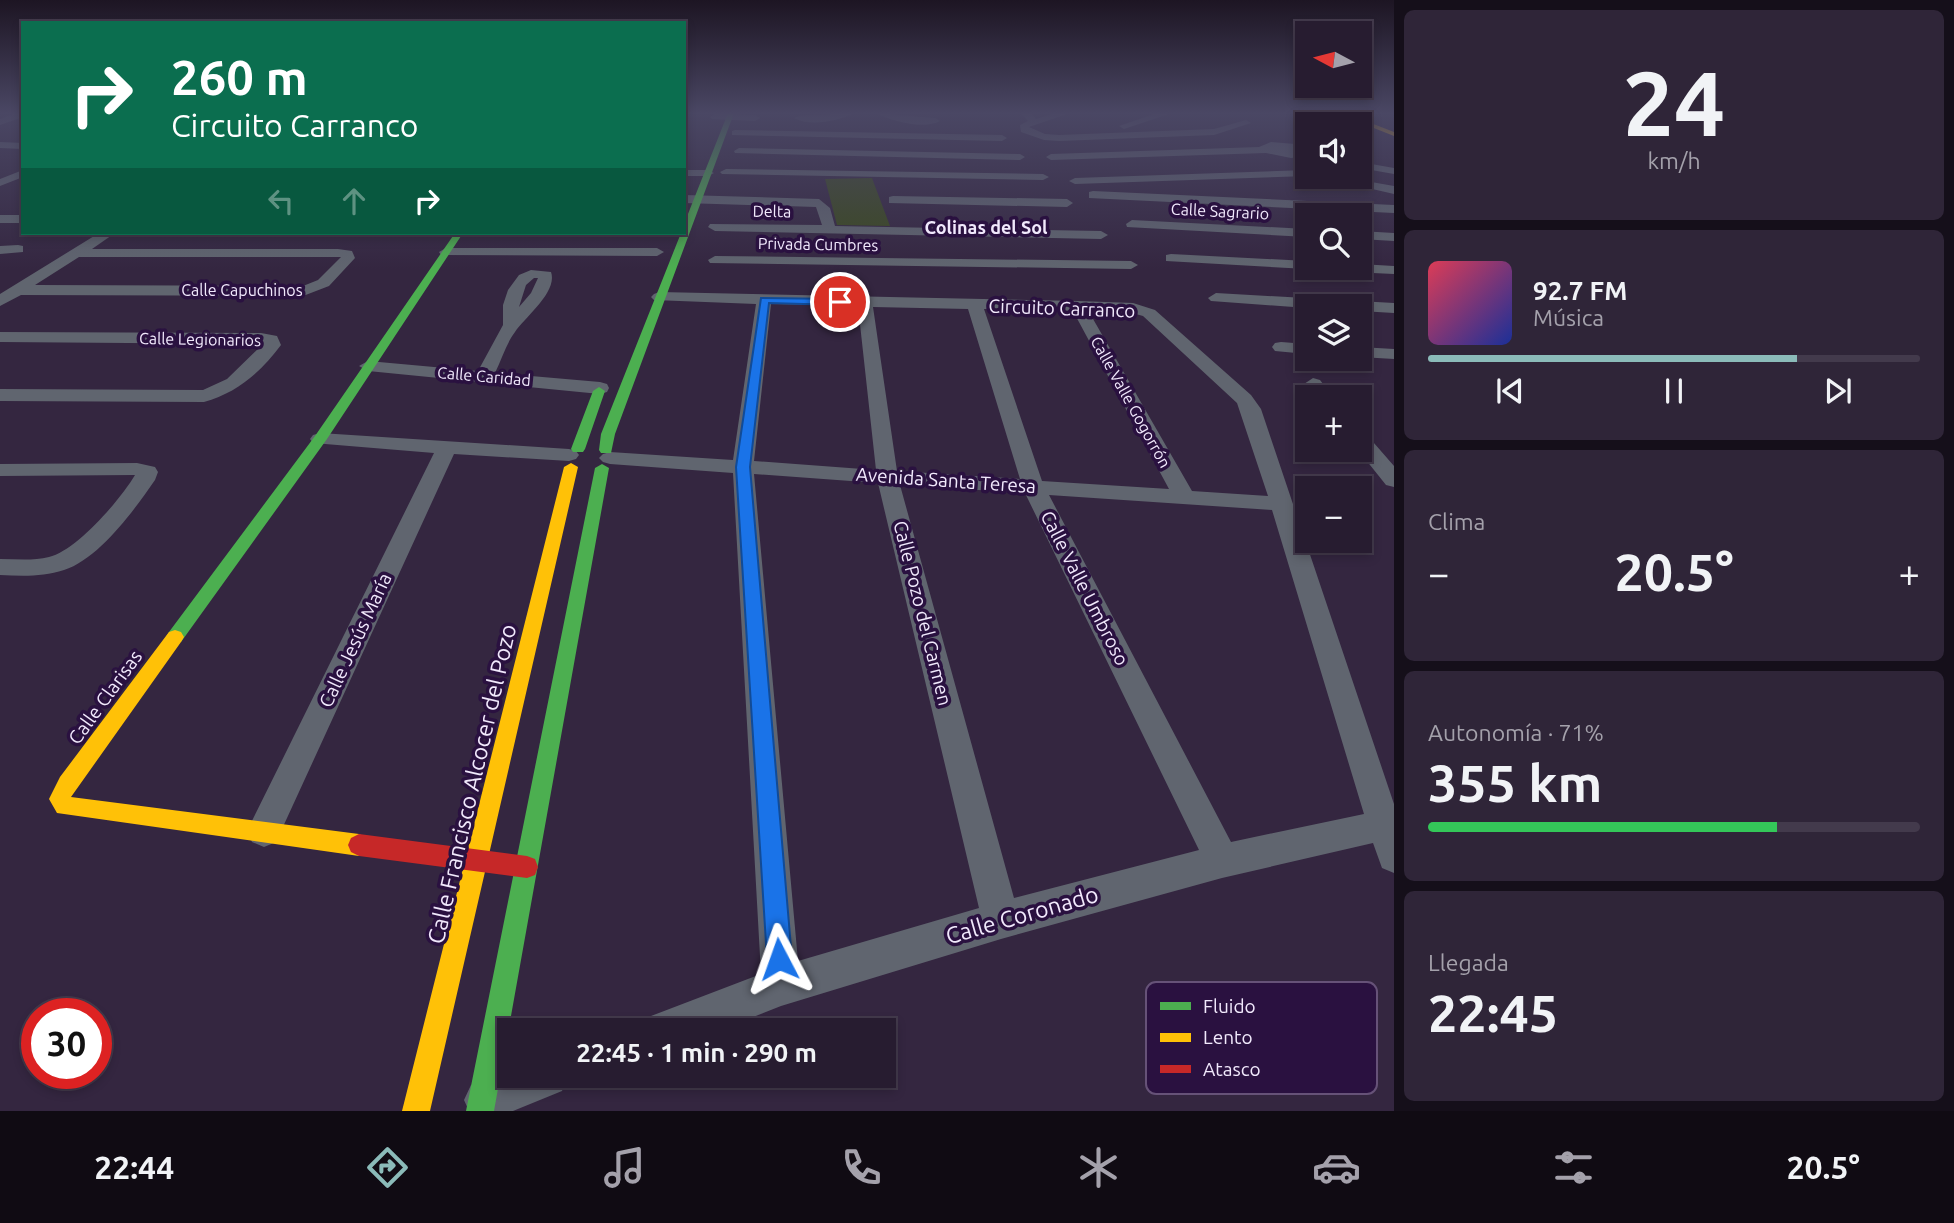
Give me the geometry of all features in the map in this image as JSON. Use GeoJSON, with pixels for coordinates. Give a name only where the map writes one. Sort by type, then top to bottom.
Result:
{"type":"FeatureCollection","features":[{"type":"Feature","properties":{"kind":"main road"},"geometry":{"type":"LineString","coordinates":[[691,195],[708,173],[710,165]]}},
{"type":"Feature","properties":{"kind":"main road"},"geometry":{"type":"LineString","coordinates":[[688,173],[691,195]]}},
{"type":"Feature","properties":{"kind":"main road","name":"Calle Clarisas"},"geometry":{"type":"LineString","coordinates":[[458,235],[320,439],[67,784],[60,799],[65,806],[527,867]]}},
{"type":"Feature","properties":{"kind":"main road"},"geometry":{"type":"LineString","coordinates":[[654,258],[664,235]]}},
{"type":"Feature","properties":{"kind":"main road"},"geometry":{"type":"LineString","coordinates":[[481,1106],[606,459],[608,434],[659,296],[678,235]]}},
{"type":"Feature","properties":{"kind":"main road","name":"Calle Francisco Alcocer del Pozo"},"geometry":{"type":"LineString","coordinates":[[416,1111],[573,457],[603,382]]}},
{"type":"Feature","properties":{"kind":"main road"},"geometry":{"type":"LineString","coordinates":[[595,447],[606,459],[583,471],[573,457],[595,447]]}},
{"type":"Feature","properties":{"kind":"street"},"geometry":{"type":"LineString","coordinates":[[877,165],[909,237]]}},
{"type":"Feature","properties":{"kind":"street"},"geometry":{"type":"LineString","coordinates":[[1372,167],[1394,171]]}},
{"type":"Feature","properties":{"kind":"street"},"geometry":{"type":"LineString","coordinates":[[0,168],[21,170]]}},
{"type":"Feature","properties":{"kind":"street"},"geometry":{"type":"LineString","coordinates":[[0,183],[21,171]]}},
{"type":"Feature","properties":{"kind":"street"},"geometry":{"type":"LineString","coordinates":[[726,172],[814,184],[881,175],[1043,177]]}},
{"type":"Feature","properties":{"kind":"street"},"geometry":{"type":"LineString","coordinates":[[688,173],[708,173]]}},
{"type":"Feature","properties":{"kind":"street"},"geometry":{"type":"LineString","coordinates":[[1075,181],[1295,173]]}},
{"type":"Feature","properties":{"kind":"street"},"geometry":{"type":"LineString","coordinates":[[1104,181],[1121,196]]}},
{"type":"Feature","properties":{"kind":"street"},"geometry":{"type":"LineString","coordinates":[[691,195],[800,197],[814,184]]}},
{"type":"Feature","properties":{"kind":"street"},"geometry":{"type":"LineString","coordinates":[[1372,186],[1394,190]]}},
{"type":"Feature","properties":{"kind":"street"},"geometry":{"type":"LineString","coordinates":[[691,195],[819,203],[824,208],[829,229]]}},
{"type":"Feature","properties":{"kind":"street"},"geometry":{"type":"LineString","coordinates":[[1093,195],[1295,205]]}},
{"type":"Feature","properties":{"kind":"street"},"geometry":{"type":"LineString","coordinates":[[1247,202],[1317,198],[1340,203]]}},
{"type":"Feature","properties":{"kind":"street"},"geometry":{"type":"LineString","coordinates":[[909,237],[1067,203]]}},
{"type":"Feature","properties":{"kind":"street"},"geometry":{"type":"LineString","coordinates":[[1372,208],[1394,209]]}},
{"type":"Feature","properties":{"kind":"street"},"geometry":{"type":"LineString","coordinates":[[0,219],[21,219]]}},
{"type":"Feature","properties":{"kind":"street","name":"Calle Sagrario"},"geometry":{"type":"LineString","coordinates":[[1132,224],[1295,232]]}},
{"type":"Feature","properties":{"kind":"street","name":"Delta"},"geometry":{"type":"LineString","coordinates":[[715,227],[829,229],[909,237]]}},
{"type":"Feature","properties":{"kind":"street"},"geometry":{"type":"LineString","coordinates":[[909,237],[1101,234]]}},
{"type":"Feature","properties":{"kind":"street"},"geometry":{"type":"LineString","coordinates":[[0,301],[105,235]]}},
{"type":"Feature","properties":{"kind":"street"},"geometry":{"type":"LineString","coordinates":[[1372,236],[1394,237]]}},
{"type":"Feature","properties":{"kind":"street"},"geometry":{"type":"LineString","coordinates":[[909,237],[1131,265]]}},
{"type":"Feature","properties":{"kind":"street","name":"Privada Cumbres"},"geometry":{"type":"LineString","coordinates":[[715,260],[909,237]]}},
{"type":"Feature","properties":{"kind":"street"},"geometry":{"type":"LineString","coordinates":[[0,250],[18,249]]}},
{"type":"Feature","properties":{"kind":"street"},"geometry":{"type":"LineString","coordinates":[[446,252],[654,258]]}},
{"type":"Feature","properties":{"kind":"street","name":"Calle Capuchinos"},"geometry":{"type":"LineString","coordinates":[[17,290],[303,291],[317,289],[324,284],[348,258],[347,254],[338,253],[76,253]]}},
{"type":"Feature","properties":{"kind":"street"},"geometry":{"type":"LineString","coordinates":[[1171,258],[1295,264]]}},
{"type":"Feature","properties":{"kind":"street"},"geometry":{"type":"LineString","coordinates":[[1372,269],[1394,270]]}},
{"type":"Feature","properties":{"kind":"street","name":"Circuito Carranco"},"geometry":{"type":"LineString","coordinates":[[659,296],[1142,309],[1244,399],[1251,409],[1390,840]]}},
{"type":"Feature","properties":{"kind":"street"},"geometry":{"type":"LineString","coordinates":[[1216,298],[1295,302]]}},
{"type":"Feature","properties":{"kind":"street"},"geometry":{"type":"LineString","coordinates":[[764,300],[743,467],[781,986]]}},
{"type":"Feature","properties":{"kind":"street","name":"Calle Pozo del Carmen"},"geometry":{"type":"LineString","coordinates":[[866,303],[887,475],[1001,920]]}},
{"type":"Feature","properties":{"kind":"street","name":"Calle Valle Umbroso"},"geometry":{"type":"LineString","coordinates":[[974,304],[1033,486],[1222,861]]}},
{"type":"Feature","properties":{"kind":"street","name":"Calle Valle Gogorrón"},"geometry":{"type":"LineString","coordinates":[[1078,306],[1184,497]]}},
{"type":"Feature","properties":{"kind":"street"},"geometry":{"type":"LineString","coordinates":[[1372,307],[1394,308]]}},
{"type":"Feature","properties":{"kind":"street"},"geometry":{"type":"LineString","coordinates":[[485,375],[510,326]]}},
{"type":"Feature","properties":{"kind":"street","name":"Calle Legionarios"},"geometry":{"type":"LineString","coordinates":[[0,337],[261,338],[271,340],[272,345],[234,385],[204,396],[0,396]]}},
{"type":"Feature","properties":{"kind":"street"},"geometry":{"type":"LineString","coordinates":[[1281,347],[1295,348]]}},
{"type":"Feature","properties":{"kind":"street"},"geometry":{"type":"LineString","coordinates":[[1372,353],[1394,354]]}},
{"type":"Feature","properties":{"kind":"street","name":"Calle Caridad"},"geometry":{"type":"LineString","coordinates":[[368,366],[603,382]]}},
{"type":"Feature","properties":{"kind":"street"},"geometry":{"type":"LineString","coordinates":[[320,439],[573,457]]}},
{"type":"Feature","properties":{"kind":"street","name":"Calle Jesús María"},"geometry":{"type":"LineString","coordinates":[[264,831],[446,449]]}},
{"type":"Feature","properties":{"kind":"street"},"geometry":{"type":"LineString","coordinates":[[1372,453],[1394,480]]}},
{"type":"Feature","properties":{"kind":"street","name":"Avenida Santa Teresa"},"geometry":{"type":"LineString","coordinates":[[606,459],[887,475],[1281,504]]}},
{"type":"Feature","properties":{"kind":"street"},"geometry":{"type":"LineString","coordinates":[[0,470],[137,469],[147,472],[144,481],[83,549],[66,561],[42,567],[0,567]]}},
{"type":"Feature","properties":{"kind":"street","name":"Calle Coronado"},"geometry":{"type":"LineString","coordinates":[[699,1018],[781,986],[1001,920],[1222,861],[1390,840]]}},
{"type":"Feature","properties":{"kind":"street"},"geometry":{"type":"LineString","coordinates":[[481,1106],[521,1088]]}},
{"type":"Feature","properties":{"kind":"green space"},"geometry":{"type":"Polygon","coordinates":[[[872,178],[890,226],[837,225],[825,179],[872,178]]]}},
{"type":"Feature","properties":{"kind":"traffic: fast"},"geometry":{"type":"LineString","coordinates":[[686,230],[711,165]]}},
{"type":"Feature","properties":{"kind":"traffic: fast"},"geometry":{"type":"LineString","coordinates":[[175,637],[320,439],[458,235]]}},
{"type":"Feature","properties":{"kind":"traffic: fast"},"geometry":{"type":"LineString","coordinates":[[606,450],[608,434],[684,235]]}},
{"type":"Feature","properties":{"kind":"traffic: fast"},"geometry":{"type":"LineString","coordinates":[[578,449],[599,391]]}},
{"type":"Feature","properties":{"kind":"traffic: fast"},"geometry":{"type":"LineString","coordinates":[[480,1111],[602,468]]}},
{"type":"Feature","properties":{"kind":"traffic: slow"},"geometry":{"type":"LineString","coordinates":[[416,1111],[571,467]]}},
{"type":"Feature","properties":{"kind":"traffic: slow"},"geometry":{"type":"LineString","coordinates":[[175,637],[67,784],[60,799],[65,806],[359,845]]}},
{"type":"Feature","properties":{"kind":"traffic: jam"},"geometry":{"type":"LineString","coordinates":[[359,845],[527,867]]}},
{"type":"Feature","properties":{"kind":"district","name":"Colinas del Sol"},"geometry":{"type":"Point","coordinates":[986,228]}},
{"type":"Feature","properties":{"kind":"route"},"geometry":{"type":"LineString","coordinates":[[779,959],[743,467],[764,300],[840,302]]}}]}
